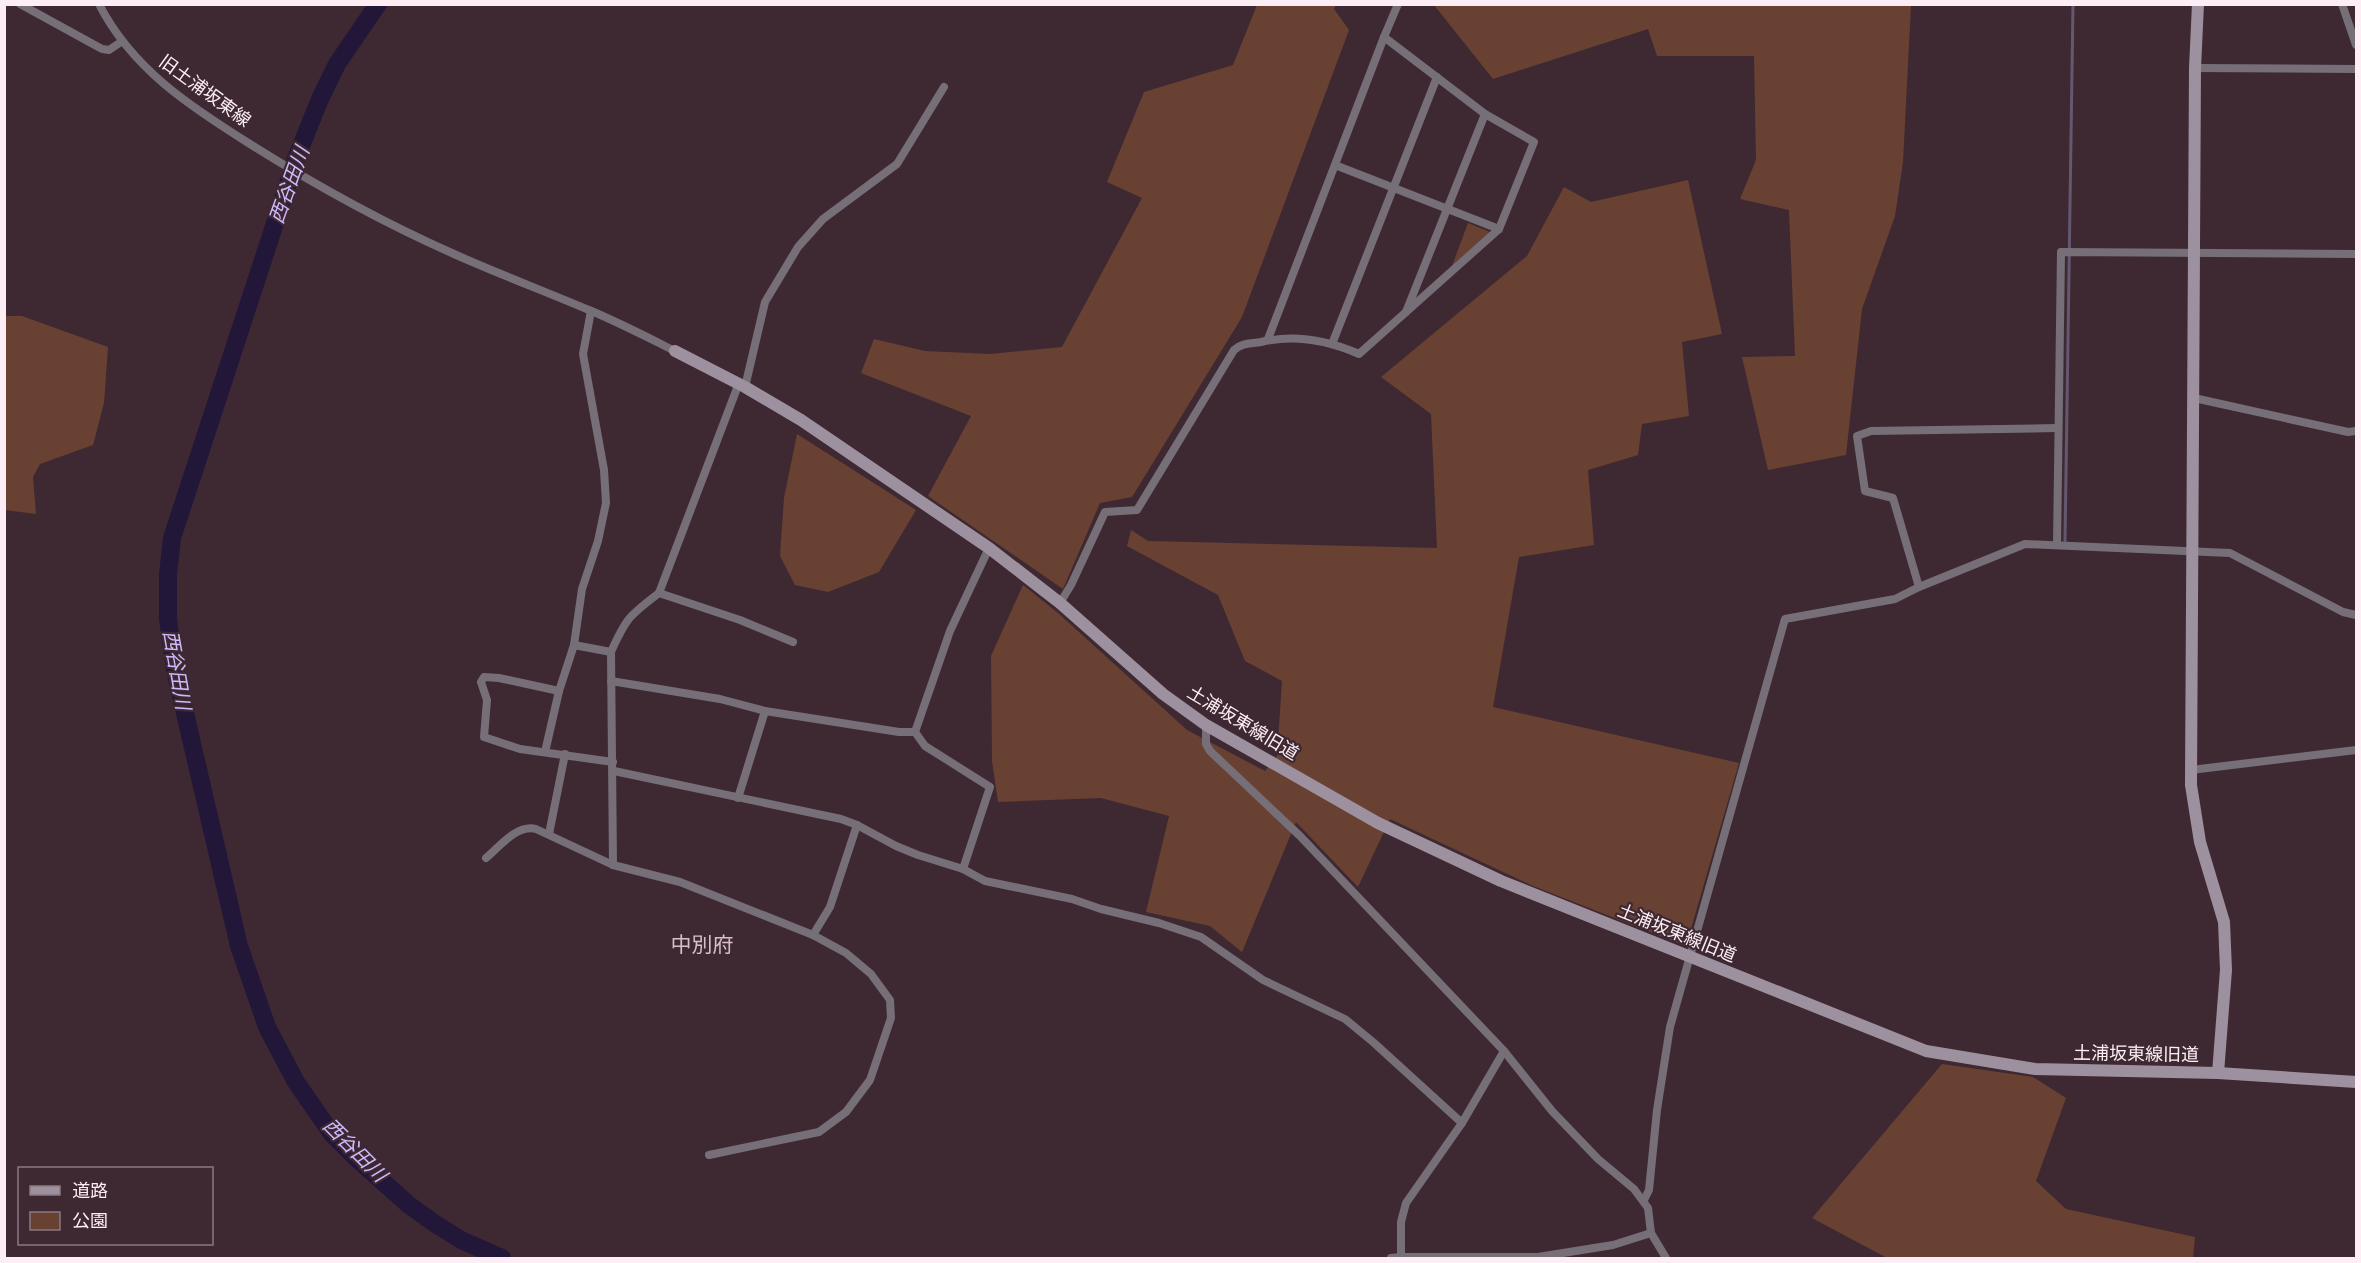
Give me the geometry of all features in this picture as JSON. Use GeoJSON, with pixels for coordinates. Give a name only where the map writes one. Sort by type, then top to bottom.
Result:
{"type":"FeatureCollection","features":[{"type":"Feature","properties":{"kind":"street"},"geometry":{"type":"LineString","coordinates":[[20,4],[102,49],[110,50],[121,42]]}},
{"type":"Feature","properties":{"kind":"street","name":"旧土浦坂東線"},"geometry":{"type":"LineString","coordinates":[[99,4],[121,42],[165,87],[212,121],[304,178],[454,254],[591,311],[675,351]]}},
{"type":"Feature","properties":{"kind":"street"},"geometry":{"type":"LineString","coordinates":[[1268,339],[1398,4]]}},
{"type":"Feature","properties":{"kind":"street"},"geometry":{"type":"LineString","coordinates":[[2198,4],[2195,68],[2191,785],[2200,842],[2224,922],[2226,970],[2218,1073]]}},
{"type":"Feature","properties":{"kind":"street"},"geometry":{"type":"LineString","coordinates":[[2342,4],[2356,45]]}},
{"type":"Feature","properties":{"kind":"street"},"geometry":{"type":"LineString","coordinates":[[1060,603],[1071,585],[1105,512],[1137,510],[1234,350],[1240,345],[1268,339],[1316,339],[1359,354],[1499,229],[1534,142],[1485,114],[1384,37]]}},
{"type":"Feature","properties":{"kind":"street"},"geometry":{"type":"LineString","coordinates":[[2195,68],[2356,69]]}},
{"type":"Feature","properties":{"kind":"street"},"geometry":{"type":"LineString","coordinates":[[1332,344],[1437,77]]}},
{"type":"Feature","properties":{"kind":"street"},"geometry":{"type":"LineString","coordinates":[[613,866],[614,771],[611,652],[622,627],[632,613],[659,593],[742,385],[765,302],[798,247],[823,219],[897,164],[945,87]]}},
{"type":"Feature","properties":{"kind":"street"},"geometry":{"type":"LineString","coordinates":[[1405,315],[1485,114]]}},
{"type":"Feature","properties":{"kind":"street"},"geometry":{"type":"LineString","coordinates":[[1335,165],[1499,229]]}},
{"type":"Feature","properties":{"kind":"street"},"geometry":{"type":"LineString","coordinates":[[2057,544],[2061,252],[2356,254]]}},
{"type":"Feature","properties":{"kind":"street"},"geometry":{"type":"LineString","coordinates":[[545,752],[559,691],[574,645],[582,589],[598,541],[606,503],[604,470],[583,354],[591,311]]}},
{"type":"Feature","properties":{"kind":"street","name":"土浦坂東線旧道"},"geometry":{"type":"LineString","coordinates":[[675,351],[742,385],[833,440],[989,548],[1060,603],[1146,680],[1206,725],[1388,828],[1501,881],[1926,1051],[2035,1069],[2218,1073],[2356,1082]]}},
{"type":"Feature","properties":{"kind":"street"},"geometry":{"type":"LineString","coordinates":[[2194,398],[2348,432],[2356,431]]}},
{"type":"Feature","properties":{"kind":"street"},"geometry":{"type":"LineString","coordinates":[[1919,587],[1893,498],[1864,491],[1857,436],[1871,431],[2058,428]]}},
{"type":"Feature","properties":{"kind":"street"},"geometry":{"type":"LineString","coordinates":[[1644,1200],[1649,1190],[1657,1110],[1670,1027],[1785,619],[1895,600],[1919,587],[2025,544],[2230,553],[2343,612],[2356,615]]}},
{"type":"Feature","properties":{"kind":"street"},"geometry":{"type":"LineString","coordinates":[[915,732],[950,631],[989,548]]}},
{"type":"Feature","properties":{"kind":"street"},"geometry":{"type":"LineString","coordinates":[[659,593],[740,620],[793,642]]}},
{"type":"Feature","properties":{"kind":"street"},"geometry":{"type":"LineString","coordinates":[[574,645],[611,652]]}},
{"type":"Feature","properties":{"kind":"street"},"geometry":{"type":"LineString","coordinates":[[559,691],[484,677],[481,682],[487,700],[484,737],[520,749],[613,762]]}},
{"type":"Feature","properties":{"kind":"street"},"geometry":{"type":"LineString","coordinates":[[611,681],[708,697],[765,711],[899,732],[915,732]]}},
{"type":"Feature","properties":{"kind":"street"},"geometry":{"type":"LineString","coordinates":[[738,798],[765,711]]}},
{"type":"Feature","properties":{"kind":"street"},"geometry":{"type":"LineString","coordinates":[[1206,725],[1206,744],[1210,751],[1300,836],[1504,1051],[1552,1111],[1598,1160],[1644,1200],[1648,1208],[1652,1233],[1665,1258]]}},
{"type":"Feature","properties":{"kind":"street"},"geometry":{"type":"LineString","coordinates":[[915,732],[925,746],[990,787],[963,869]]}},
{"type":"Feature","properties":{"kind":"street"},"geometry":{"type":"LineString","coordinates":[[2191,770],[2356,750]]}},
{"type":"Feature","properties":{"kind":"street"},"geometry":{"type":"LineString","coordinates":[[549,834],[565,754]]}},
{"type":"Feature","properties":{"kind":"street"},"geometry":{"type":"LineString","coordinates":[[614,771],[825,814],[857,825],[918,855],[963,869],[985,881],[1072,899],[1201,937],[1263,980],[1345,1019],[1462,1123]]}},
{"type":"Feature","properties":{"kind":"street"},"geometry":{"type":"LineString","coordinates":[[813,934],[830,907],[857,825]]}},
{"type":"Feature","properties":{"kind":"street"},"geometry":{"type":"LineString","coordinates":[[486,858],[524,829],[531,828],[549,834],[613,866],[680,882],[813,934],[846,953],[870,974],[890,1000],[891,1018],[870,1080],[846,1112],[819,1132],[709,1155]]}},
{"type":"Feature","properties":{"kind":"street"},"geometry":{"type":"LineString","coordinates":[[1401,1257],[1401,1222],[1406,1203],[1462,1123],[1504,1051]]}},
{"type":"Feature","properties":{"kind":"street"},"geometry":{"type":"LineString","coordinates":[[1391,1258],[1538,1257],[1613,1245],[1652,1233]]}},
{"type":"Feature","properties":{"kind":"green space"},"geometry":{"type":"Polygon","coordinates":[[[1257,5],[1336,5],[1334,9],[1349,30],[1242,317],[1132,497],[1100,503],[1063,589],[928,496],[971,416],[861,373],[874,339],[925,351],[990,354],[1062,347],[1142,198],[1107,182],[1144,92],[1233,65],[1257,5]]]}},
{"type":"Feature","properties":{"kind":"green space"},"geometry":{"type":"Polygon","coordinates":[[[1434,5],[1911,5],[1903,162],[1895,216],[1862,309],[1846,455],[1768,470],[1742,357],[1795,356],[1789,210],[1740,199],[1756,160],[1754,56],[1657,56],[1648,29],[1493,79],[1434,5]]]}},
{"type":"Feature","properties":{"kind":"green space"},"geometry":{"type":"Polygon","coordinates":[[[1688,180],[1722,334],[1682,342],[1689,416],[1642,424],[1638,455],[1588,470],[1594,545],[1519,557],[1493,707],[1739,763],[1686,946],[1533,886],[1390,819],[1358,887],[1296,822],[1242,952],[1210,926],[1146,912],[1169,816],[1101,798],[998,802],[992,761],[991,656],[1023,585],[1058,613],[1187,730],[1265,771],[1277,756],[1282,681],[1245,661],[1218,595],[1127,546],[1131,530],[1148,541],[1437,548],[1431,414],[1381,377],[1527,256],[1564,187],[1591,202],[1688,180]]]}},
{"type":"Feature","properties":{"kind":"green space"},"geometry":{"type":"Polygon","coordinates":[[[1468,223],[1490,232],[1452,266],[1468,223]]]}},
{"type":"Feature","properties":{"kind":"green space"},"geometry":{"type":"Polygon","coordinates":[[[5,316],[22,316],[108,347],[104,403],[93,445],[40,464],[33,477],[36,514],[5,510],[5,316]]]}},
{"type":"Feature","properties":{"kind":"green space"},"geometry":{"type":"Polygon","coordinates":[[[797,434],[916,510],[879,572],[828,592],[795,585],[780,556],[784,498],[797,434]]]}},
{"type":"Feature","properties":{"kind":"green space"},"geometry":{"type":"Polygon","coordinates":[[[1942,1064],[2033,1077],[2066,1098],[2036,1181],[2066,1209],[2195,1237],[2193,1258],[1887,1258],[1812,1218],[1942,1064]]]}},
{"type":"Feature","properties":{"kind":"waterway","name":"西谷田川"},"geometry":{"type":"LineString","coordinates":[[378,4],[337,64],[297,156],[172,538],[168,574],[168,619],[175,670],[239,946],[267,1027],[296,1082],[332,1134],[355,1157],[409,1205],[434,1223],[461,1240],[502,1258]]}},
{"type":"Feature","properties":{"kind":"waterway"},"geometry":{"type":"LineString","coordinates":[[2065,541],[2073,4]]}},
{"type":"Feature","properties":{"kind":"district","name":"中別府"},"geometry":{"type":"Point","coordinates":[702,944]}}]}
